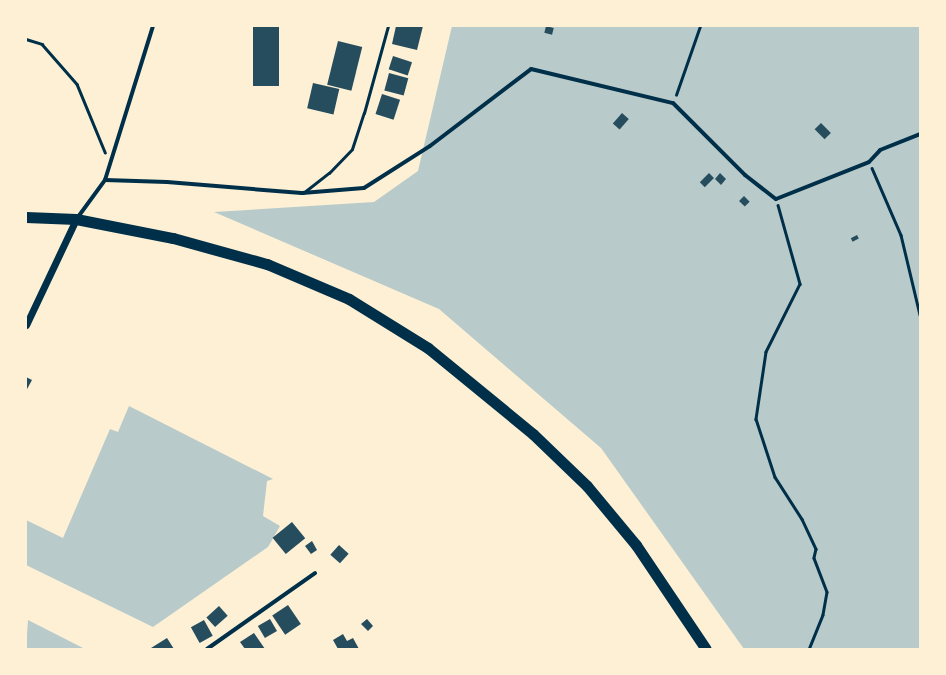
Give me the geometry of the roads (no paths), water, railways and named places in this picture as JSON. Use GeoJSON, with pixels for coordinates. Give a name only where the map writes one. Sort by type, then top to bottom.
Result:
{"type":"FeatureCollection","features":[{"type":"Feature","properties":{"kind":"highway"},"geometry":{"type":"LineString","coordinates":[[26,217],[76,219],[173,238],[267,264],[349,299],[428,348],[534,434],[587,486],[636,545],[706,649]]}},
{"type":"Feature","properties":{"kind":"street"},"geometry":{"type":"LineString","coordinates":[[26,325],[76,219],[105,180],[153,26]]}},
{"type":"Feature","properties":{"kind":"street"},"geometry":{"type":"LineString","coordinates":[[105,180],[167,182],[302,193],[364,188],[430,146],[531,69],[673,103],[745,175],[776,199],[869,162],[880,150],[920,134]]}},
{"type":"Feature","properties":{"kind":"street"},"geometry":{"type":"LineString","coordinates":[[207,649],[315,572]]}},
{"type":"Feature","properties":{"kind":"lane"},"geometry":{"type":"LineString","coordinates":[[302,193],[329,173],[352,149],[388,26]]}}]}
